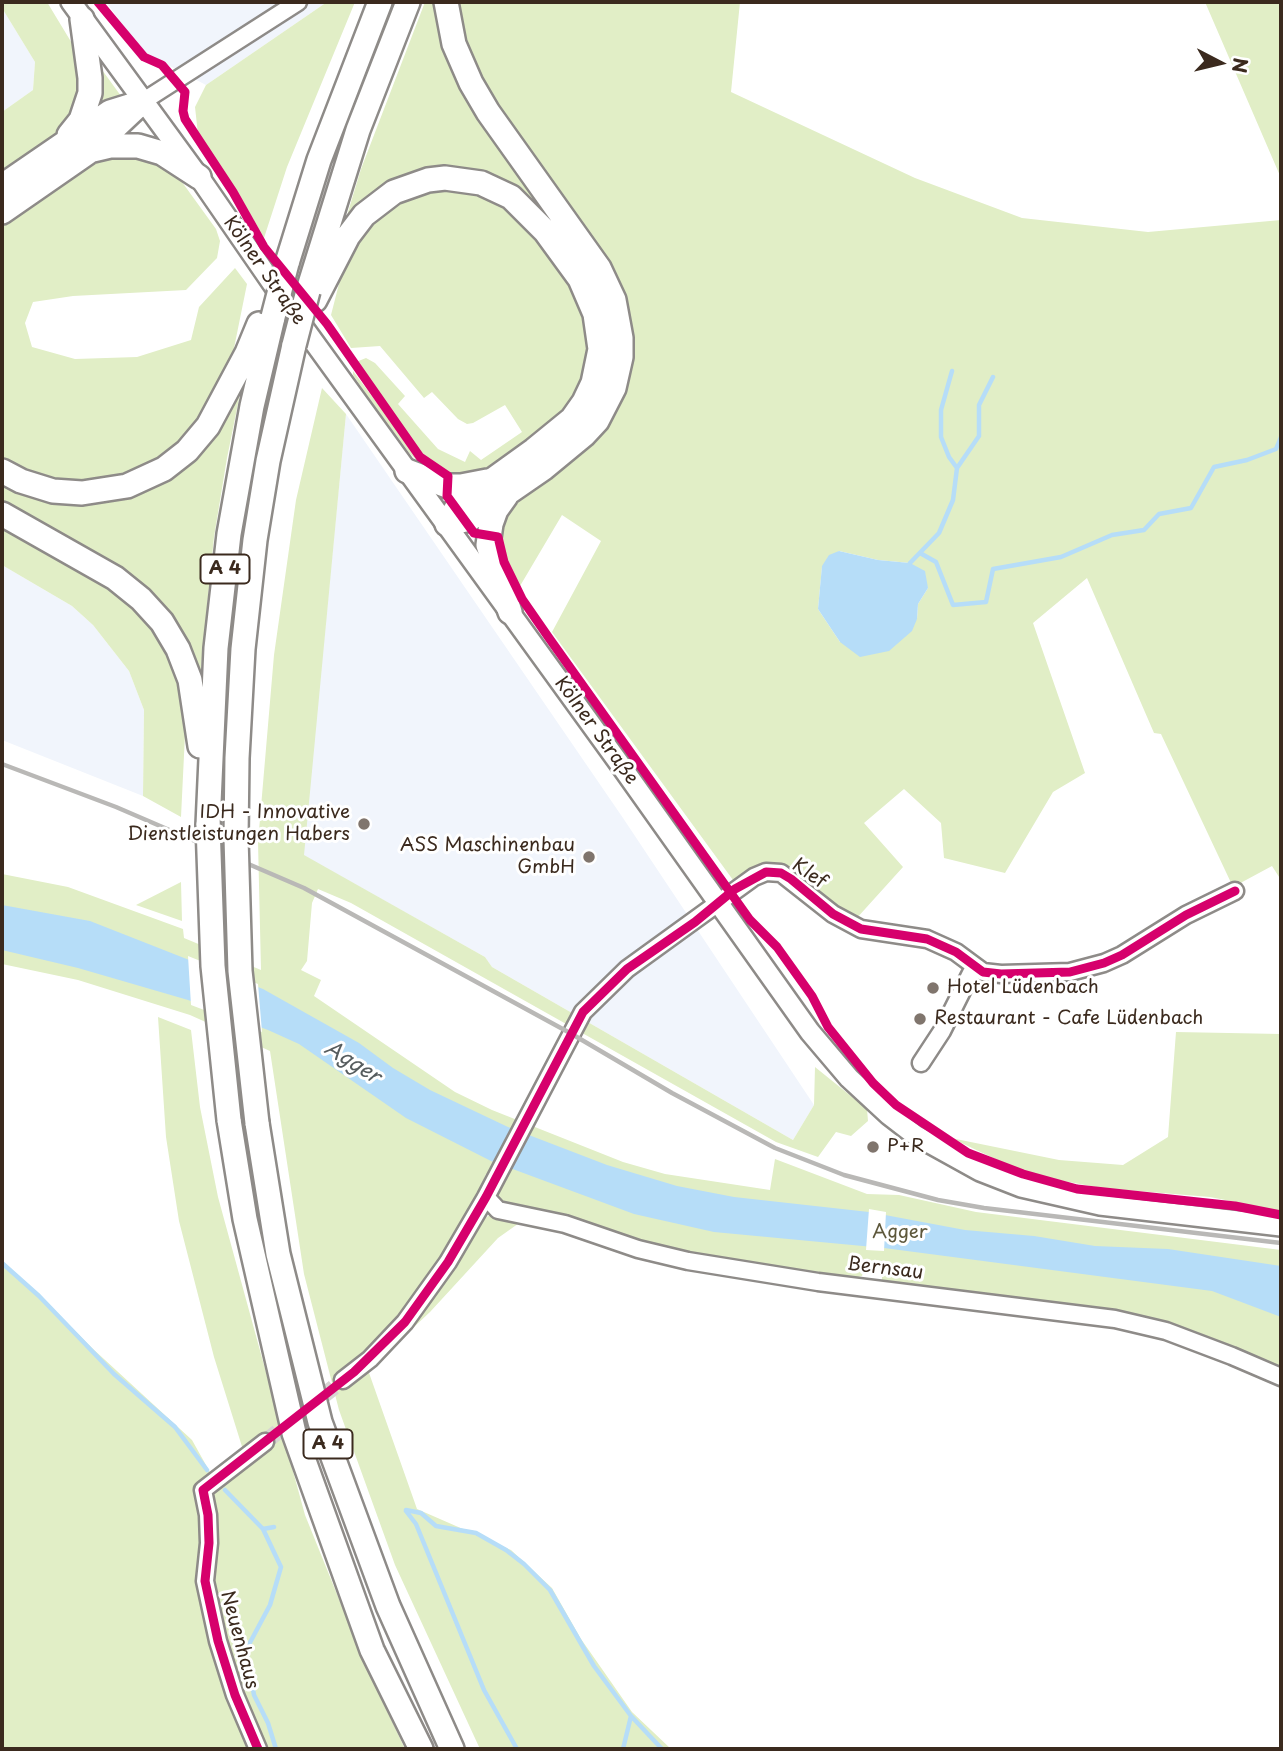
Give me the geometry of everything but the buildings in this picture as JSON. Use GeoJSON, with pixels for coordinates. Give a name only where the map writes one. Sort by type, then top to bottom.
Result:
{"type":"FeatureCollection","features":[{"type":"Feature","properties":{"kind":"highway"},"geometry":{"type":"LineString","coordinates":[[2,471],[21,481],[53,491],[82,493],[127,486],[164,469],[187,451],[208,426],[270,312],[319,160],[380,2]]}},
{"type":"Feature","properties":{"kind":"highway"},"geometry":{"type":"LineString","coordinates":[[311,295],[358,130],[408,2]]}},
{"type":"Feature","properties":{"kind":"highway"},"geometry":{"type":"LineString","coordinates":[[407,471],[447,486],[501,486],[570,448],[597,421],[606,405],[618,374],[621,338],[614,300],[599,268],[488,112],[471,83],[454,44],[446,2]]}},
{"type":"Feature","properties":{"kind":"highway"},"geometry":{"type":"LineString","coordinates":[[63,143],[81,120],[90,93],[90,78],[76,10]]}},
{"type":"Feature","properties":{"kind":"highway"},"geometry":{"type":"LineString","coordinates":[[2,186],[110,112],[142,102]]}},
{"type":"Feature","properties":{"kind":"highway"},"geometry":{"type":"LineString","coordinates":[[2,212],[90,151],[142,102]]}},
{"type":"Feature","properties":{"kind":"highway"},"geometry":{"type":"LineString","coordinates":[[90,151],[110,146],[138,146],[162,153],[199,177]]}},
{"type":"Feature","properties":{"kind":"highway"},"geometry":{"type":"LineString","coordinates":[[311,295],[364,215],[394,192],[428,180],[463,179],[497,189],[524,208],[556,244],[580,279],[595,314],[599,332],[599,357],[593,383],[572,419],[534,450],[470,519],[447,524]]}},
{"type":"Feature","properties":{"kind":"highway","name":"A 4"},"geometry":{"type":"LineString","coordinates":[[311,295],[294,345],[268,461],[255,540],[243,649],[236,838],[240,971],[257,1123],[278,1254],[320,1422],[388,1606],[452,1749]]}},
{"type":"Feature","properties":{"kind":"highway","name":"A 4"},"geometry":{"type":"LineString","coordinates":[[270,312],[229,534],[216,649],[208,825],[213,966],[229,1120],[245,1219],[294,1433],[372,1650],[421,1749]]}},
{"type":"Feature","properties":{"kind":"highway"},"geometry":{"type":"LineString","coordinates":[[501,486],[488,545],[510,612]]}},
{"type":"Feature","properties":{"kind":"highway"},"geometry":{"type":"LineString","coordinates":[[2,514],[115,578],[151,609],[172,636],[185,665],[194,696],[208,825]]}},
{"type":"Feature","properties":{"kind":"main road","name":"Kölner Straße"},"geometry":{"type":"LineString","coordinates":[[76,10],[199,177],[297,319],[810,1032],[849,1078],[888,1115],[943,1153],[1021,1187],[1060,1198],[1101,1205],[1281,1226]]}},
{"type":"Feature","properties":{"kind":"street"},"geometry":{"type":"LineString","coordinates":[[142,102],[298,2]]}},
{"type":"Feature","properties":{"kind":"street","name":"Klef"},"geometry":{"type":"LineString","coordinates":[[486,1197],[583,1012],[626,969],[695,922],[754,877],[766,872],[780,873],[845,921],[861,929],[927,939],[956,952],[984,972],[1026,975],[1070,972],[1122,955],[1186,915],[1235,891]]}},
{"type":"Feature","properties":{"kind":"street"},"geometry":{"type":"LineString","coordinates":[[921,1063],[942,1031],[974,967]]}},
{"type":"Feature","properties":{"kind":"street"},"geometry":{"type":"LineString","coordinates":[[343,1380],[355,1373],[388,1341],[422,1302],[449,1262],[486,1197]]}},
{"type":"Feature","properties":{"kind":"street","name":"Bernsau"},"geometry":{"type":"LineString","coordinates":[[486,1197],[498,1210],[565,1224],[638,1249],[713,1266],[1128,1322],[1166,1331],[1281,1377]]}},
{"type":"Feature","properties":{"kind":"street","name":"Neuenhaus"},"geometry":{"type":"LineString","coordinates":[[258,1749],[231,1684],[205,1581],[209,1525],[202,1490],[265,1442]]}},
{"type":"Feature","properties":{"kind":"shaded area"},"geometry":{"type":"Polygon","coordinates":[[[106,2],[327,2],[206,85],[143,52],[106,2]]]}},
{"type":"Feature","properties":{"kind":"shaded area"},"geometry":{"type":"Polygon","coordinates":[[[2,8],[35,62],[33,90],[2,112],[2,8]]]}},
{"type":"Feature","properties":{"kind":"shaded area"},"geometry":{"type":"Polygon","coordinates":[[[346,414],[623,818],[814,1105],[793,1140],[492,967],[485,957],[303,855],[346,414]]]}},
{"type":"Feature","properties":{"kind":"shaded area"},"geometry":{"type":"Polygon","coordinates":[[[2,565],[72,606],[93,625],[129,671],[144,710],[143,796],[2,740],[2,565]]]}},
{"type":"Feature","properties":{"kind":"green space"},"geometry":{"type":"Polygon","coordinates":[[[2,2],[47,2],[83,67],[82,97],[66,125],[50,140],[2,174],[2,112],[33,90],[35,62],[2,8],[2,2]]]}},
{"type":"Feature","properties":{"kind":"green space"},"geometry":{"type":"Polygon","coordinates":[[[327,2],[355,2],[287,167],[264,238],[237,191],[198,134],[195,107],[206,85],[327,2]]]}},
{"type":"Feature","properties":{"kind":"green space"},"geometry":{"type":"Polygon","coordinates":[[[425,2],[439,2],[440,19],[597,276],[614,345],[535,458],[606,350],[542,218],[441,172],[341,235],[361,169],[425,2]]]}},
{"type":"Feature","properties":{"kind":"green space"},"geometry":{"type":"Polygon","coordinates":[[[455,2],[740,2],[731,92],[915,178],[1022,218],[1148,232],[1281,220],[1281,880],[1272,866],[1233,887],[1161,734],[1154,733],[1087,578],[1033,623],[1085,773],[1053,792],[1005,873],[944,858],[941,823],[904,789],[864,823],[903,867],[856,919],[792,871],[769,864],[752,869],[733,880],[552,632],[601,541],[562,515],[520,586],[505,559],[501,544],[502,535],[496,531],[501,519],[630,335],[621,289],[496,109],[468,56],[455,2]],[[839,551],[822,567],[818,609],[840,642],[917,619],[918,604],[928,588],[910,563],[878,560],[839,551]]]}},
{"type":"Feature","properties":{"kind":"green space"},"geometry":{"type":"Polygon","coordinates":[[[1205,2],[1281,4],[1281,178],[1205,2]]]}},
{"type":"Feature","properties":{"kind":"green space"},"geometry":{"type":"Polygon","coordinates":[[[97,63],[121,96],[92,116],[97,63]]]}},
{"type":"Feature","properties":{"kind":"green space"},"geometry":{"type":"Polygon","coordinates":[[[137,151],[171,168],[182,182],[216,229],[220,241],[217,258],[186,290],[73,296],[33,302],[25,323],[32,347],[75,359],[137,357],[191,340],[199,307],[235,268],[247,284],[233,353],[209,407],[186,437],[157,461],[141,470],[102,482],[65,483],[14,467],[2,459],[2,221],[87,161],[137,151]]]}},
{"type":"Feature","properties":{"kind":"green space"},"geometry":{"type":"Polygon","coordinates":[[[447,187],[487,193],[518,214],[578,293],[592,339],[582,388],[558,421],[496,468],[453,478],[423,456],[356,362],[366,358],[375,363],[405,396],[398,404],[438,449],[465,462],[470,451],[481,460],[522,432],[505,405],[467,424],[458,419],[432,392],[424,398],[380,346],[351,348],[331,315],[342,272],[356,241],[372,222],[404,197],[447,187]]]}},
{"type":"Feature","properties":{"kind":"green space"},"geometry":{"type":"Polygon","coordinates":[[[353,371],[413,451],[425,464],[440,474],[424,467],[410,454],[366,394],[353,371]]]}},
{"type":"Feature","properties":{"kind":"green space"},"geometry":{"type":"Polygon","coordinates":[[[243,379],[214,537],[199,688],[178,636],[2,506],[2,479],[137,489],[243,379]]]}},
{"type":"Feature","properties":{"kind":"green space","name":"Agger"},"geometry":{"type":"Polygon","coordinates":[[[322,388],[346,414],[304,855],[485,957],[492,967],[793,1140],[814,1105],[815,1067],[867,1109],[868,1121],[851,1136],[836,1132],[818,1157],[776,1142],[351,903],[318,889],[312,903],[307,961],[301,970],[321,980],[314,996],[455,1092],[492,1110],[623,1162],[665,1174],[770,1190],[775,1159],[867,1194],[899,1195],[976,1212],[1281,1250],[1281,1373],[1169,1328],[892,1287],[882,1281],[882,1267],[866,1265],[862,1276],[849,1279],[689,1255],[504,1207],[498,1201],[498,1192],[504,1181],[486,1174],[472,1206],[429,1285],[376,1347],[363,1351],[367,1365],[481,1221],[491,1214],[522,1221],[498,1238],[430,1312],[368,1370],[417,1509],[511,1550],[552,1588],[581,1639],[632,1712],[671,1749],[480,1749],[395,1565],[339,1410],[304,1274],[270,1051],[190,1015],[78,980],[2,964],[2,874],[68,887],[183,929],[184,938],[261,970],[258,842],[274,655],[296,500],[322,388]]]}},
{"type":"Feature","properties":{"kind":"green space"},"geometry":{"type":"Polygon","coordinates":[[[2,526],[101,581],[125,599],[156,632],[168,651],[177,673],[186,714],[181,817],[143,796],[144,710],[129,671],[93,625],[72,606],[2,565],[2,526]]]}},
{"type":"Feature","properties":{"kind":"green space"},"geometry":{"type":"Polygon","coordinates":[[[181,882],[182,921],[136,905],[181,882]]]}},
{"type":"Feature","properties":{"kind":"green space"},"geometry":{"type":"Polygon","coordinates":[[[158,1017],[191,1030],[200,1107],[218,1197],[305,1515],[366,1666],[405,1749],[2,1749],[2,1266],[36,1292],[192,1440],[211,1474],[196,1486],[200,1494],[208,1582],[208,1492],[244,1453],[214,1357],[179,1221],[166,1137],[158,1017]]]}},
{"type":"Feature","properties":{"kind":"green space"},"geometry":{"type":"Polygon","coordinates":[[[1176,1032],[1281,1034],[1281,1211],[1210,1197],[1102,1188],[1041,1177],[1008,1165],[951,1138],[1059,1160],[1123,1165],[1168,1137],[1176,1032]]]}},
{"type":"Feature","properties":{"kind":"water"},"geometry":{"type":"Polygon","coordinates":[[[839,551],[878,560],[910,563],[925,571],[928,588],[918,604],[917,619],[912,631],[889,651],[860,657],[840,642],[818,609],[822,566],[829,555],[839,551]]]}},
{"type":"Feature","properties":{"kind":"water","name":"Agger"},"geometry":{"type":"Polygon","coordinates":[[[2,905],[90,921],[263,989],[359,1043],[430,1090],[508,1127],[607,1165],[677,1186],[734,1197],[869,1212],[965,1230],[1034,1236],[1095,1246],[1168,1249],[1281,1266],[1281,1317],[1212,1291],[884,1248],[714,1232],[634,1214],[491,1161],[406,1118],[299,1044],[268,1030],[188,1000],[78,968],[2,950],[2,905]]]}},
{"type":"Feature","properties":{"kind":"pier"},"geometry":{"type":"Polygon","coordinates":[[[188,956],[258,984],[262,1032],[191,1005],[188,956]]]}},
{"type":"Feature","properties":{"kind":"pier"},"geometry":{"type":"Polygon","coordinates":[[[869,1209],[886,1212],[884,1251],[866,1250],[869,1209]]]}},
{"type":"Feature","properties":{"kind":"waterway"},"geometry":{"type":"LineString","coordinates":[[952,371],[941,410],[941,437],[957,468]]}},
{"type":"Feature","properties":{"kind":"waterway"},"geometry":{"type":"LineString","coordinates":[[910,563],[939,533],[953,500],[957,468],[979,436],[979,405],[993,377]]}},
{"type":"Feature","properties":{"kind":"waterway"},"geometry":{"type":"LineString","coordinates":[[920,553],[936,562],[953,605],[986,602],[993,569],[1061,557],[1112,535],[1144,530],[1159,514],[1191,508],[1214,467],[1247,460],[1276,449],[1281,437]]}},
{"type":"Feature","properties":{"kind":"waterway"},"geometry":{"type":"LineString","coordinates":[[2,1263],[39,1296],[114,1374],[175,1427],[207,1470]]}},
{"type":"Feature","properties":{"kind":"waterway"},"geometry":{"type":"LineString","coordinates":[[225,1490],[263,1529],[274,1527]]}},
{"type":"Feature","properties":{"kind":"waterway"},"geometry":{"type":"LineString","coordinates":[[406,1510],[421,1513],[436,1526],[476,1533],[524,1564],[550,1590],[594,1666],[631,1716],[662,1749]]}},
{"type":"Feature","properties":{"kind":"waterway"},"geometry":{"type":"LineString","coordinates":[[406,1511],[416,1524],[484,1690],[517,1749]]}},
{"type":"Feature","properties":{"kind":"waterway"},"geometry":{"type":"LineString","coordinates":[[263,1529],[281,1567],[270,1605],[246,1650],[254,1695],[268,1723],[276,1749]]}},
{"type":"Feature","properties":{"kind":"waterway"},"geometry":{"type":"LineString","coordinates":[[623,1749],[631,1716]]}},
{"type":"Feature","properties":{"kind":"tunnel"},"geometry":{"type":"LineString","coordinates":[[265,1442],[343,1380]]}},
{"type":"Feature","properties":{"kind":"railway"},"geometry":{"type":"LineString","coordinates":[[2,764],[116,807],[304,888],[775,1148],[844,1175],[938,1200],[984,1208],[1281,1243]]}},
{"type":"Feature","properties":{"kind":"cycle path"},"geometry":{"type":"LineString","coordinates":[[98,2],[144,57],[162,65],[185,92],[185,119],[233,192],[264,247],[327,324],[420,457],[448,476],[447,496],[474,533],[498,537],[504,562],[522,599],[750,920],[777,947],[812,996],[828,1027],[873,1083],[896,1105],[968,1153],[1023,1174],[1077,1189],[1235,1206],[1281,1215]]}},
{"type":"Feature","properties":{"kind":"cycle path"},"geometry":{"type":"LineString","coordinates":[[258,1749],[235,1695],[218,1641],[205,1581],[209,1543],[208,1515],[203,1490],[354,1372],[405,1322],[448,1262],[486,1197],[583,1012],[627,969],[695,922],[735,889],[766,872],[781,873],[833,914],[861,929],[927,939],[956,952],[983,972],[1001,974],[1070,972],[1104,963],[1122,955],[1186,915],[1235,891]]}},
{"type":"Feature","properties":{"kind":"place","name":"IDH - Innovative Dienstleistungen Habers"},"geometry":{"type":"Point","coordinates":[364,824]}},
{"type":"Feature","properties":{"kind":"place","name":"ASS Maschinenbau GmbH"},"geometry":{"type":"Point","coordinates":[589,857]}},
{"type":"Feature","properties":{"kind":"place","name":"Hotel Lüdenbach"},"geometry":{"type":"Point","coordinates":[933,988]}},
{"type":"Feature","properties":{"kind":"place","name":"Restaurant - Cafe Lüdenbach"},"geometry":{"type":"Point","coordinates":[920,1019]}},
{"type":"Feature","properties":{"kind":"place","name":"P+R"},"geometry":{"type":"Point","coordinates":[873,1147]}}]}
